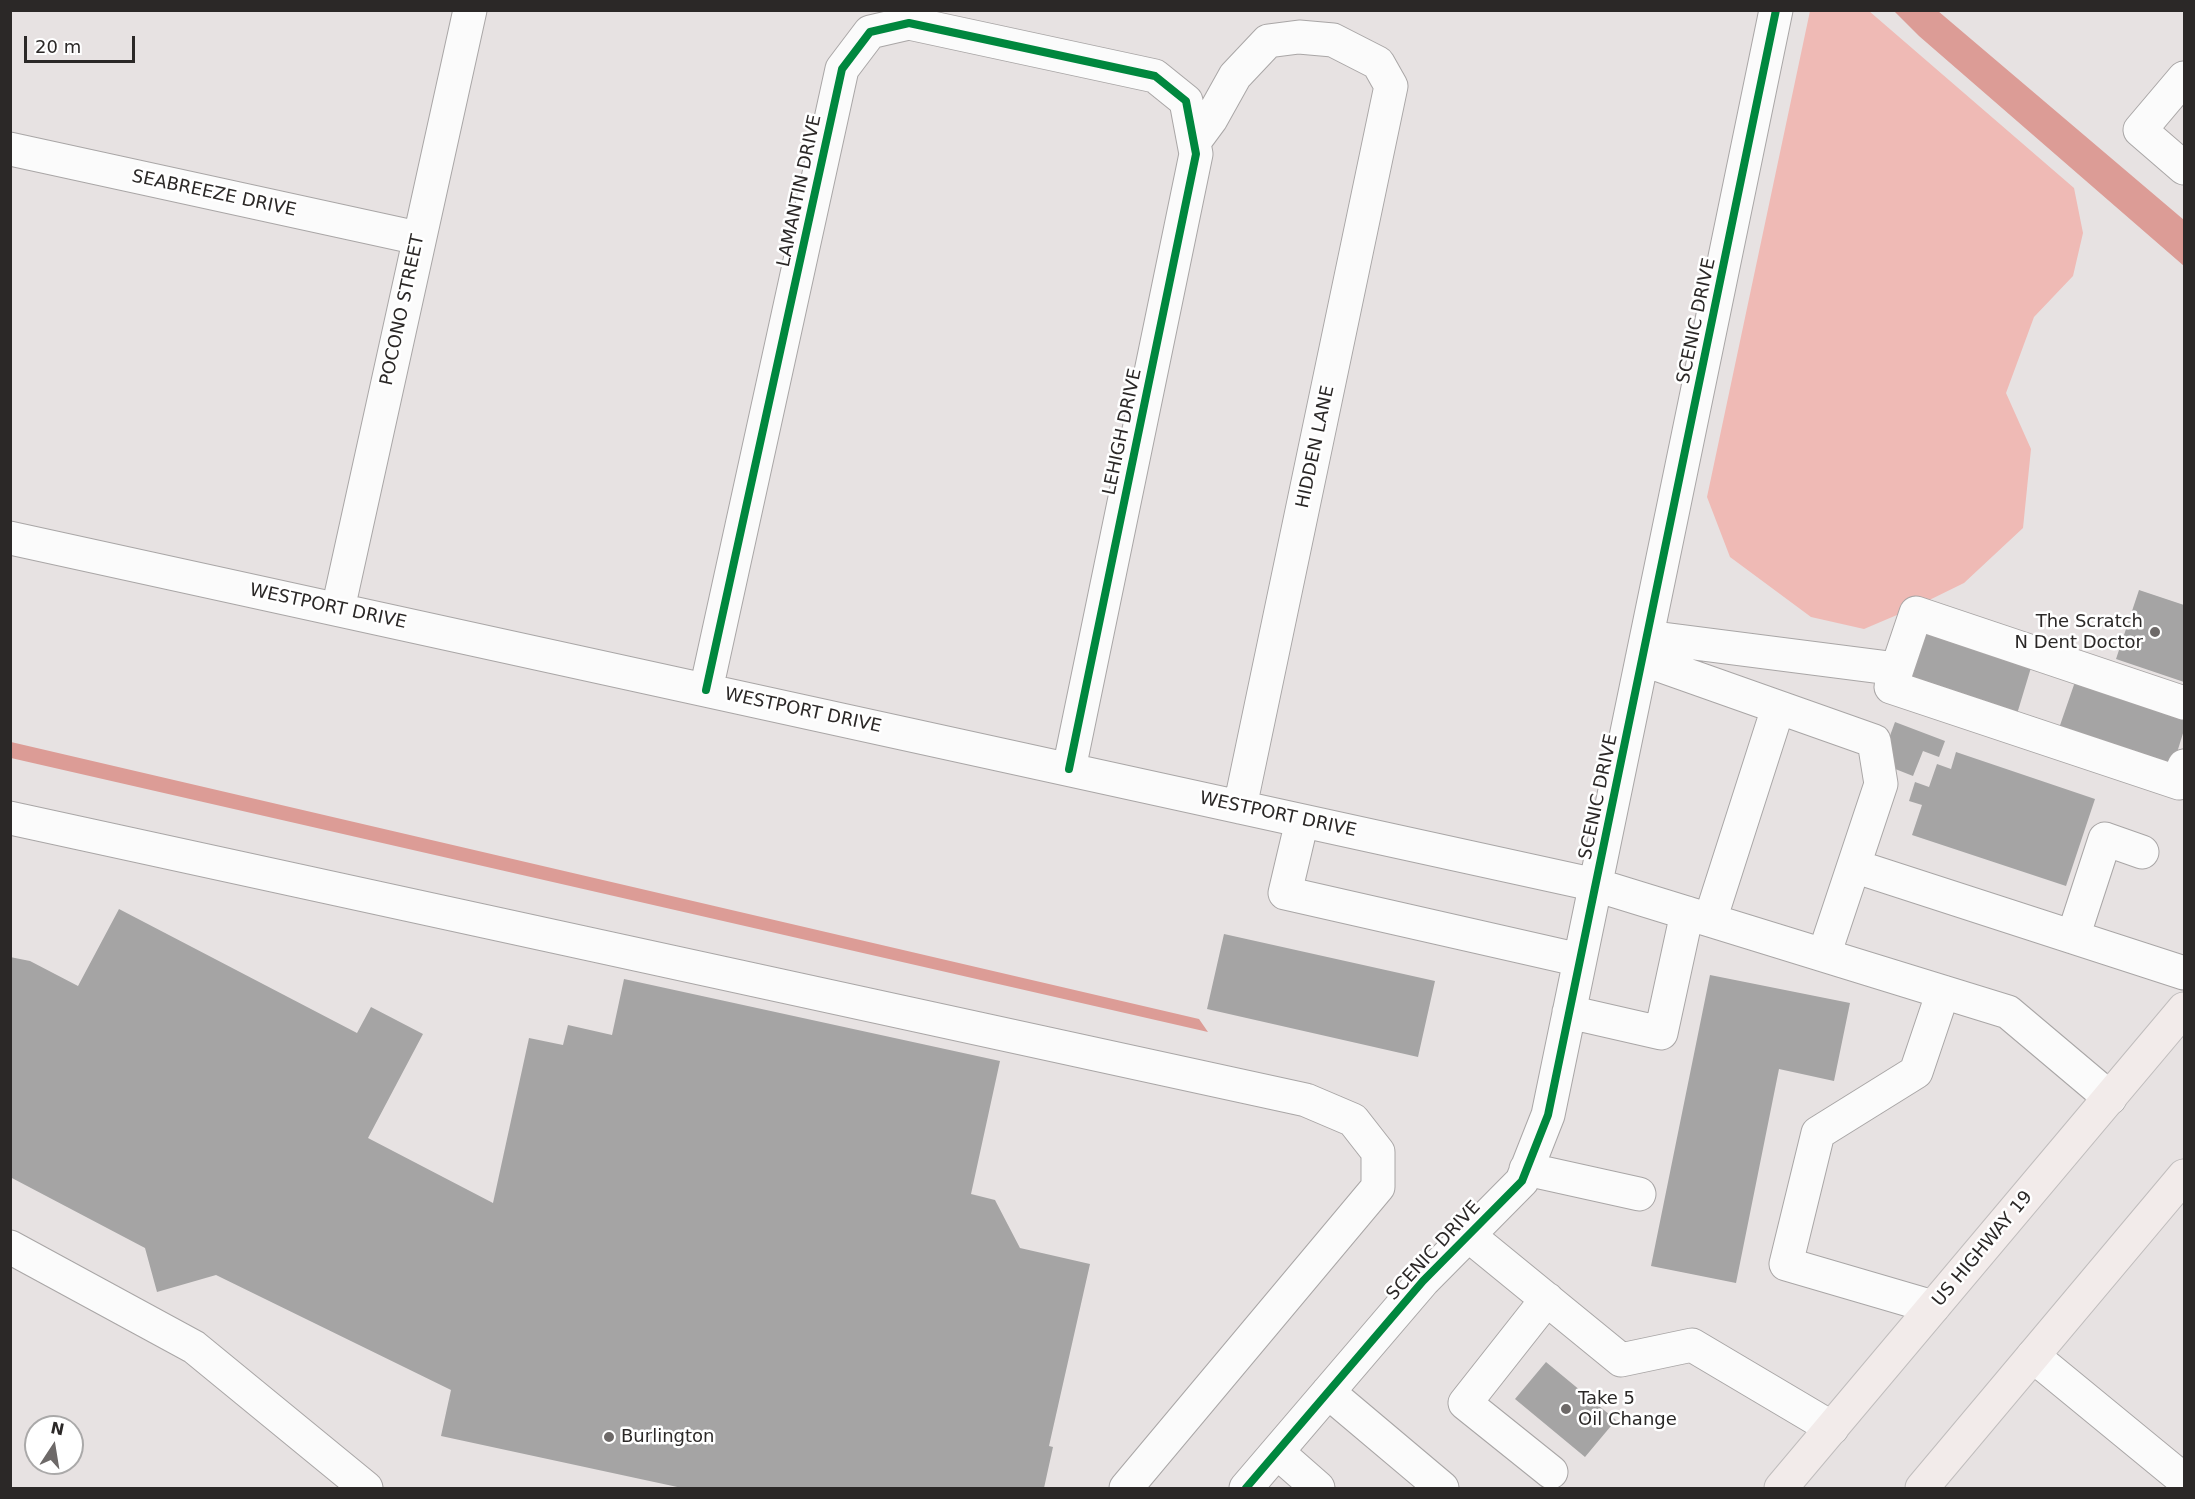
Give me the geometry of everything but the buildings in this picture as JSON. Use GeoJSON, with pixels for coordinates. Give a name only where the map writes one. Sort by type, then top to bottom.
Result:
{"type":"FeatureCollection","features":[{"type":"Feature","properties":{"kind":"highway","name":"US HIGHWAY 19"},"geometry":{"type":"LineString","coordinates":[[1781,1488],[2184,1009]]}},
{"type":"Feature","properties":{"kind":"highway"},"geometry":{"type":"LineString","coordinates":[[1922,1488],[2184,1176]]}},
{"type":"Feature","properties":{"kind":"street","name":"POCONO STREET"},"geometry":{"type":"LineString","coordinates":[[338,609],[470,10]]}},
{"type":"Feature","properties":{"kind":"street","name":"SCENIC DRIVE"},"geometry":{"type":"LineString","coordinates":[[1246,1488],[1423,1281],[1522,1181],[1548,1115],[1776,10]]}},
{"type":"Feature","properties":{"kind":"street","name":"LAMANTIN DRIVE"},"geometry":{"type":"LineString","coordinates":[[706,690],[842,69],[870,32],[909,23],[1144,73],[1155,76],[1186,101]]}},
{"type":"Feature","properties":{"kind":"street","name":"HIDDEN LANE"},"geometry":{"type":"LineString","coordinates":[[1194,142],[1211,119],[1235,76],[1268,41],[1299,37],[1333,40],[1378,63],[1391,86],[1240,807]]}},
{"type":"Feature","properties":{"kind":"street"},"geometry":{"type":"LineString","coordinates":[[2184,78],[2140,130],[2184,168]]}},
{"type":"Feature","properties":{"kind":"street","name":"LEHIGH DRIVE"},"geometry":{"type":"LineString","coordinates":[[1069,769],[1197,154],[1186,101]]}},
{"type":"Feature","properties":{"kind":"street","name":"SEABREEZE DRIVE"},"geometry":{"type":"LineString","coordinates":[[10,149],[418,238]]}},
{"type":"Feature","properties":{"kind":"street","name":"WESTPORT DRIVE"},"geometry":{"type":"LineString","coordinates":[[10,538],[1596,885],[2008,1012],[2110,1098]]}},
{"type":"Feature","properties":{"kind":"street"},"geometry":{"type":"LineString","coordinates":[[2184,703],[1916,613],[1891,687],[2179,783],[2184,766]]}},
{"type":"Feature","properties":{"kind":"street"},"geometry":{"type":"LineString","coordinates":[[1644,648],[1897,669]]}},
{"type":"Feature","properties":{"kind":"street"},"geometry":{"type":"LineString","coordinates":[[1644,648],[1778,708],[1874,741],[1881,784],[1824,955]]}},
{"type":"Feature","properties":{"kind":"street"},"geometry":{"type":"LineString","coordinates":[[1569,1012],[1661,1033],[1698,917],[1778,708]]}},
{"type":"Feature","properties":{"kind":"street"},"geometry":{"type":"LineString","coordinates":[[10,818],[1306,1100],[1353,1120],[1378,1152],[1378,1187],[1126,1488]]}},
{"type":"Feature","properties":{"kind":"street"},"geometry":{"type":"LineString","coordinates":[[1302,821],[1285,893],[1580,960]]}},
{"type":"Feature","properties":{"kind":"street"},"geometry":{"type":"LineString","coordinates":[[2073,937],[2105,839],[2142,852]]}},
{"type":"Feature","properties":{"kind":"street"},"geometry":{"type":"LineString","coordinates":[[1854,866],[2184,973]]}},
{"type":"Feature","properties":{"kind":"street"},"geometry":{"type":"LineString","coordinates":[[1933,1307],[1786,1264],[1818,1132],[1916,1072],[1942,992]]}},
{"type":"Feature","properties":{"kind":"street"},"geometry":{"type":"LineString","coordinates":[[1526,1169],[1639,1194]]}},
{"type":"Feature","properties":{"kind":"street"},"geometry":{"type":"LineString","coordinates":[[1468,1235],[1621,1360],[1692,1345],[1832,1428]]}},
{"type":"Feature","properties":{"kind":"street"},"geometry":{"type":"LineString","coordinates":[[10,1247],[194,1347],[366,1488]]}},
{"type":"Feature","properties":{"kind":"street"},"geometry":{"type":"LineString","coordinates":[[1546,1299],[1465,1402],[1551,1472]]}},
{"type":"Feature","properties":{"kind":"street"},"geometry":{"type":"LineString","coordinates":[[2033,1356],[2184,1480]]}},
{"type":"Feature","properties":{"kind":"street"},"geometry":{"type":"LineString","coordinates":[[1328,1392],[1443,1488]]}},
{"type":"Feature","properties":{"kind":"street"},"geometry":{"type":"LineString","coordinates":[[1277,1452],[1318,1488]]}},
{"type":"Feature","properties":{"kind":"shaded area"},"geometry":{"type":"Polygon","coordinates":[[[1810,11],[1869,11],[2074,188],[2083,233],[2073,276],[2034,317],[2006,393],[2031,449],[2023,528],[1964,583],[1864,629],[1811,617],[1730,557],[1707,497],[1810,11]]]}},
{"type":"Feature","properties":{"kind":"shaded area"},"geometry":{"type":"Polygon","coordinates":[[[1894,11],[1938,11],[2184,220],[2184,266],[1919,36],[1894,11]]]}},
{"type":"Feature","properties":{"kind":"shaded area"},"geometry":{"type":"Polygon","coordinates":[[[11,742],[1199,1019],[1208,1032],[11,758],[11,742]]]}},
{"type":"Feature","properties":{"kind":"cycle path"},"geometry":{"type":"LineString","coordinates":[[1246,1488],[1423,1281],[1522,1181],[1548,1115],[1776,10]]}},
{"type":"Feature","properties":{"kind":"cycle path"},"geometry":{"type":"LineString","coordinates":[[706,690],[842,69],[870,32],[909,23],[1155,76],[1186,101],[1196,154],[1069,769]]}},
{"type":"Feature","properties":{"kind":"place","name":"The Scratch N Dent Doctor"},"geometry":{"type":"Point","coordinates":[2155,632]}},
{"type":"Feature","properties":{"kind":"place","name":"Take 5 Oil Change"},"geometry":{"type":"Point","coordinates":[1566,1409]}},
{"type":"Feature","properties":{"kind":"place","name":"Burlington"},"geometry":{"type":"Point","coordinates":[609,1437]}}]}
